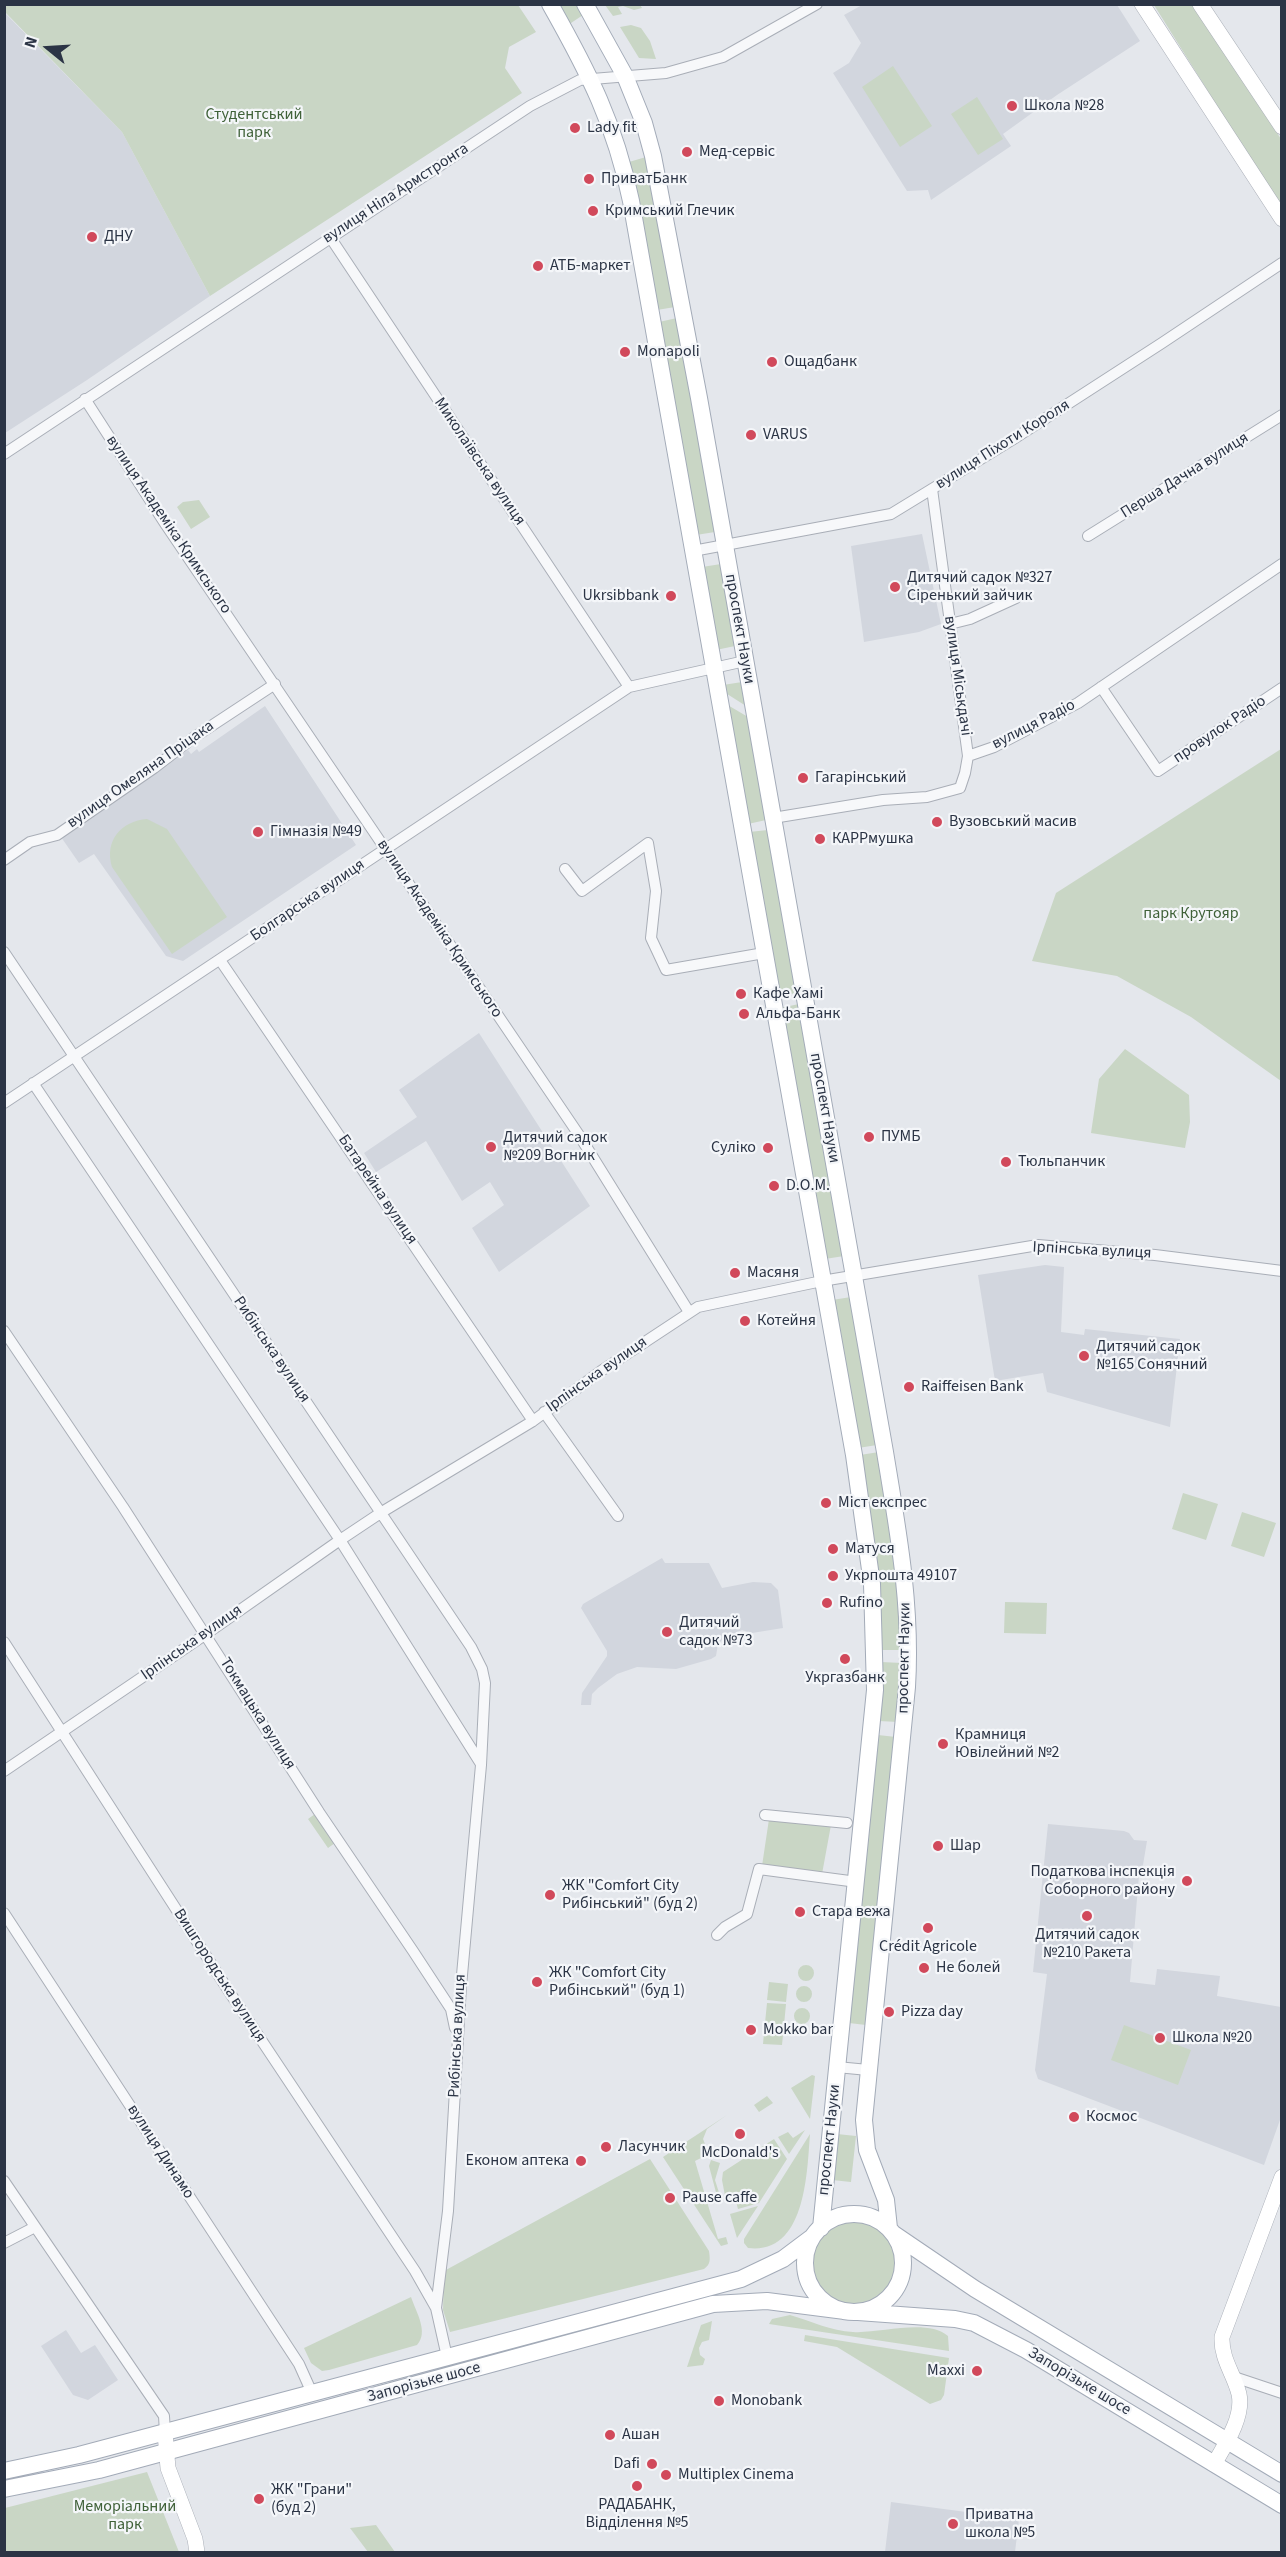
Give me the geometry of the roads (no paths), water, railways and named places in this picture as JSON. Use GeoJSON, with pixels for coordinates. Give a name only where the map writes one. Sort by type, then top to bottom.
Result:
{"type":"FeatureCollection","features":[{"type":"Feature","properties":{"kind":"main road","name":"проспект Науки"},"geometry":{"type":"LineString","coordinates":[[550,4],[591,78],[611,126],[627,182],[854,1455],[875,1616],[875,1690],[857,1882],[816,2233]]}},
{"type":"Feature","properties":{"kind":"main road","name":"проспект Науки"},"geometry":{"type":"LineString","coordinates":[[585,4],[625,76],[644,123],[653,156],[725,546],[906,1581],[908,1636],[903,1733],[868,2070],[865,2139],[869,2159],[886,2200],[892,2231]]}},
{"type":"Feature","properties":{"kind":"main road"},"geometry":{"type":"LineString","coordinates":[[1142,4],[1281,219]]}},
{"type":"Feature","properties":{"kind":"main road"},"geometry":{"type":"LineString","coordinates":[[1200,4],[1281,127]]}},
{"type":"Feature","properties":{"kind":"main road"},"geometry":{"type":"LineString","coordinates":[[1214,2464],[1227,2441],[1239,2410],[1240,2396],[1223,2355],[1222,2337],[1281,2177]]}},
{"type":"Feature","properties":{"kind":"main road"},"geometry":{"type":"LineString","coordinates":[[855,2214],[867,2216],[892,2231],[901,2248],[904,2263],[901,2278],[894,2292],[883,2303],[869,2310],[851,2311],[822,2299],[813,2288],[807,2275],[806,2261],[816,2233],[831,2220],[855,2214]]}},
{"type":"Feature","properties":{"kind":"main road","name":"Запорізьке шосе"},"geometry":{"type":"LineString","coordinates":[[892,2231],[975,2289],[1281,2474]]}},
{"type":"Feature","properties":{"kind":"main road","name":"Запорізьке шосе"},"geometry":{"type":"LineString","coordinates":[[4,2471],[52,2462],[165,2433],[741,2279],[783,2259],[816,2233]]}},
{"type":"Feature","properties":{"kind":"main road","name":"Запорізьке шосе"},"geometry":{"type":"LineString","coordinates":[[4,2489],[71,2477],[713,2304],[767,2301],[851,2311],[955,2319],[989,2330],[1026,2350],[1281,2505]]}},
{"type":"Feature","properties":{"kind":"main road"},"geometry":{"type":"LineString","coordinates":[[165,2433],[168,2468],[196,2546],[206,2553]]}},
{"type":"Feature","properties":{"kind":"street","name":"вулиця Ніла Армстронга"},"geometry":{"type":"LineString","coordinates":[[4,454],[530,106],[580,80],[666,74],[723,57],[817,4]]}},
{"type":"Feature","properties":{"kind":"street","name":"Миколаївська вулиця"},"geometry":{"type":"LineString","coordinates":[[330,237],[629,687]]}},
{"type":"Feature","properties":{"kind":"street","name":"вулиця Піхоти Короля"},"geometry":{"type":"LineString","coordinates":[[693,551],[891,514],[1162,343],[1281,263]]}},
{"type":"Feature","properties":{"kind":"street","name":"вулиця Академіка Кримського"},"geometry":{"type":"LineString","coordinates":[[85,399],[166,525],[579,1135],[689,1312]]}},
{"type":"Feature","properties":{"kind":"street","name":"Перша Дачна вулиця"},"geometry":{"type":"LineString","coordinates":[[1088,536],[1281,415]]}},
{"type":"Feature","properties":{"kind":"street","name":"вулиця Міськдачі"},"geometry":{"type":"LineString","coordinates":[[932,489],[968,756]]}},
{"type":"Feature","properties":{"kind":"street","name":"вулиця Радіо"},"geometry":{"type":"LineString","coordinates":[[968,756],[994,747],[1054,716],[1101,687],[1281,564]]}},
{"type":"Feature","properties":{"kind":"street"},"geometry":{"type":"LineString","coordinates":[[950,624],[970,619],[1016,598]]}},
{"type":"Feature","properties":{"kind":"street","name":"Болгарська вулиця"},"geometry":{"type":"LineString","coordinates":[[4,1103],[629,687],[745,661]]}},
{"type":"Feature","properties":{"kind":"street","name":"вулиця Омеляна Пріцака"},"geometry":{"type":"LineString","coordinates":[[4,860],[30,842],[57,835],[193,738],[275,684]]}},
{"type":"Feature","properties":{"kind":"street","name":"провулок Радіо"},"geometry":{"type":"LineString","coordinates":[[1101,687],[1158,771],[1281,688]]}},
{"type":"Feature","properties":{"kind":"street"},"geometry":{"type":"LineString","coordinates":[[773,818],[883,800],[927,797],[960,788],[966,773],[968,756]]}},
{"type":"Feature","properties":{"kind":"street"},"geometry":{"type":"LineString","coordinates":[[565,869],[582,891],[648,843],[656,891],[651,938],[666,970],[764,954]]}},
{"type":"Feature","properties":{"kind":"street","name":"Рибінська вулиця"},"geometry":{"type":"LineString","coordinates":[[4,952],[382,1512],[471,1647],[482,1669],[485,1683],[481,1765],[469,1885],[448,2211],[436,2308]]}},
{"type":"Feature","properties":{"kind":"street","name":"Батарейна вулиця"},"geometry":{"type":"LineString","coordinates":[[220,960],[533,1421]]}},
{"type":"Feature","properties":{"kind":"street"},"geometry":{"type":"LineString","coordinates":[[33,1083],[340,1540],[481,1765]]}},
{"type":"Feature","properties":{"kind":"street","name":"Ірпінська вулиця"},"geometry":{"type":"LineString","coordinates":[[4,1771],[340,1540],[533,1421],[698,1307],[822,1281],[1038,1245],[1155,1255],[1281,1271]]}},
{"type":"Feature","properties":{"kind":"street","name":"Токмацька вулиця"},"geometry":{"type":"LineString","coordinates":[[4,1331],[206,1634],[319,1812],[414,1950],[451,2009],[458,2041]]}},
{"type":"Feature","properties":{"kind":"street"},"geometry":{"type":"LineString","coordinates":[[544,1412],[618,1516]]}},
{"type":"Feature","properties":{"kind":"street","name":"Вишгородська вулиця"},"geometry":{"type":"LineString","coordinates":[[4,1642],[232,1996],[415,2271],[436,2308]]}},
{"type":"Feature","properties":{"kind":"street"},"geometry":{"type":"LineString","coordinates":[[765,1815],[847,1823]]}},
{"type":"Feature","properties":{"kind":"street"},"geometry":{"type":"LineString","coordinates":[[717,1935],[725,1927],[747,1914],[759,1869],[857,1882]]}},
{"type":"Feature","properties":{"kind":"street","name":"вулиця Динамо"},"geometry":{"type":"LineString","coordinates":[[4,1913],[299,2364],[312,2393]]}},
{"type":"Feature","properties":{"kind":"street"},"geometry":{"type":"LineString","coordinates":[[837,2067],[868,2070]]}},
{"type":"Feature","properties":{"kind":"street"},"geometry":{"type":"LineString","coordinates":[[4,2181],[164,2416],[165,2433]]}},
{"type":"Feature","properties":{"kind":"street"},"geometry":{"type":"LineString","coordinates":[[4,2243],[36,2227]]}},
{"type":"Feature","properties":{"kind":"street"},"geometry":{"type":"LineString","coordinates":[[436,2308],[447,2357]]}},
{"type":"Feature","properties":{"kind":"street"},"geometry":{"type":"LineString","coordinates":[[1232,2376],[1281,2393]]}},
{"type":"Feature","properties":{"kind":"place","name":"Школа №28"},"geometry":{"type":"Point","coordinates":[1012,106]}},
{"type":"Feature","properties":{"kind":"place","name":"Lady fit"},"geometry":{"type":"Point","coordinates":[575,128]}},
{"type":"Feature","properties":{"kind":"place","name":"Мед-сервіс"},"geometry":{"type":"Point","coordinates":[687,152]}},
{"type":"Feature","properties":{"kind":"place","name":"ПриватБанк"},"geometry":{"type":"Point","coordinates":[589,179]}},
{"type":"Feature","properties":{"kind":"place","name":"Кримський Глечик"},"geometry":{"type":"Point","coordinates":[593,211]}},
{"type":"Feature","properties":{"kind":"place","name":"ДНУ"},"geometry":{"type":"Point","coordinates":[92,237]}},
{"type":"Feature","properties":{"kind":"place","name":"АТБ-маркет"},"geometry":{"type":"Point","coordinates":[538,266]}},
{"type":"Feature","properties":{"kind":"place","name":"Monapoli"},"geometry":{"type":"Point","coordinates":[625,352]}},
{"type":"Feature","properties":{"kind":"place","name":"Ощадбанк"},"geometry":{"type":"Point","coordinates":[772,362]}},
{"type":"Feature","properties":{"kind":"place","name":"VARUS"},"geometry":{"type":"Point","coordinates":[751,435]}},
{"type":"Feature","properties":{"kind":"place","name":"Дитячий садок №327 Сіренький зайчик"},"geometry":{"type":"Point","coordinates":[895,587]}},
{"type":"Feature","properties":{"kind":"place","name":"Ukrsibbank"},"geometry":{"type":"Point","coordinates":[671,596]}},
{"type":"Feature","properties":{"kind":"place","name":"Гагарінський"},"geometry":{"type":"Point","coordinates":[803,778]}},
{"type":"Feature","properties":{"kind":"place","name":"Вузовський масив"},"geometry":{"type":"Point","coordinates":[937,822]}},
{"type":"Feature","properties":{"kind":"place","name":"Гімназія №49"},"geometry":{"type":"Point","coordinates":[258,832]}},
{"type":"Feature","properties":{"kind":"place","name":"КАРРмушка"},"geometry":{"type":"Point","coordinates":[820,839]}},
{"type":"Feature","properties":{"kind":"place","name":"Кафе Хамі"},"geometry":{"type":"Point","coordinates":[741,994]}},
{"type":"Feature","properties":{"kind":"place","name":"Альфа-Банк"},"geometry":{"type":"Point","coordinates":[744,1014]}},
{"type":"Feature","properties":{"kind":"place","name":"ПУМБ"},"geometry":{"type":"Point","coordinates":[869,1137]}},
{"type":"Feature","properties":{"kind":"place","name":"Дитячий садок №209 Вогник"},"geometry":{"type":"Point","coordinates":[491,1147]}},
{"type":"Feature","properties":{"kind":"place","name":"Сулiко"},"geometry":{"type":"Point","coordinates":[768,1148]}},
{"type":"Feature","properties":{"kind":"place","name":"Тюльпанчик"},"geometry":{"type":"Point","coordinates":[1006,1162]}},
{"type":"Feature","properties":{"kind":"place","name":"D.O.M."},"geometry":{"type":"Point","coordinates":[774,1186]}},
{"type":"Feature","properties":{"kind":"place","name":"Масяня"},"geometry":{"type":"Point","coordinates":[735,1273]}},
{"type":"Feature","properties":{"kind":"place","name":"Котейня"},"geometry":{"type":"Point","coordinates":[745,1321]}},
{"type":"Feature","properties":{"kind":"place","name":"Дитячий садок №165 Сонячний"},"geometry":{"type":"Point","coordinates":[1084,1356]}},
{"type":"Feature","properties":{"kind":"place","name":"Raiffeisen Bank"},"geometry":{"type":"Point","coordinates":[909,1387]}},
{"type":"Feature","properties":{"kind":"place","name":"Міст експрес"},"geometry":{"type":"Point","coordinates":[826,1503]}},
{"type":"Feature","properties":{"kind":"place","name":"Матуся"},"geometry":{"type":"Point","coordinates":[833,1549]}},
{"type":"Feature","properties":{"kind":"place","name":"Укрпошта 49107"},"geometry":{"type":"Point","coordinates":[833,1576]}},
{"type":"Feature","properties":{"kind":"place","name":"Rufino"},"geometry":{"type":"Point","coordinates":[827,1603]}},
{"type":"Feature","properties":{"kind":"place","name":"Дитячий садок №73"},"geometry":{"type":"Point","coordinates":[667,1632]}},
{"type":"Feature","properties":{"kind":"place","name":"Укргазбанк"},"geometry":{"type":"Point","coordinates":[845,1659]}},
{"type":"Feature","properties":{"kind":"place","name":"Крамниця Ювілейний №2"},"geometry":{"type":"Point","coordinates":[943,1744]}},
{"type":"Feature","properties":{"kind":"place","name":"Шар"},"geometry":{"type":"Point","coordinates":[938,1846]}},
{"type":"Feature","properties":{"kind":"place","name":"Податкова інспекція Соборного району"},"geometry":{"type":"Point","coordinates":[1187,1881]}},
{"type":"Feature","properties":{"kind":"place","name":"ЖК \"Comfort City Рибінський\" (буд 2)"},"geometry":{"type":"Point","coordinates":[550,1895]}},
{"type":"Feature","properties":{"kind":"place","name":"Стара вежа"},"geometry":{"type":"Point","coordinates":[800,1912]}},
{"type":"Feature","properties":{"kind":"place","name":"Дитячий садок №210 Ракета"},"geometry":{"type":"Point","coordinates":[1087,1916]}},
{"type":"Feature","properties":{"kind":"place","name":"Crédit Agricole"},"geometry":{"type":"Point","coordinates":[928,1928]}},
{"type":"Feature","properties":{"kind":"place","name":"Не болей"},"geometry":{"type":"Point","coordinates":[924,1968]}},
{"type":"Feature","properties":{"kind":"place","name":"ЖК \"Comfort City Рибінський\" (буд 1)"},"geometry":{"type":"Point","coordinates":[537,1982]}},
{"type":"Feature","properties":{"kind":"place","name":"Pizza day"},"geometry":{"type":"Point","coordinates":[889,2012]}},
{"type":"Feature","properties":{"kind":"place","name":"Mokko bar"},"geometry":{"type":"Point","coordinates":[751,2030]}},
{"type":"Feature","properties":{"kind":"place","name":"Школа №20"},"geometry":{"type":"Point","coordinates":[1160,2038]}},
{"type":"Feature","properties":{"kind":"place","name":"Космос"},"geometry":{"type":"Point","coordinates":[1074,2117]}},
{"type":"Feature","properties":{"kind":"place","name":"McDonald's"},"geometry":{"type":"Point","coordinates":[740,2134]}},
{"type":"Feature","properties":{"kind":"place","name":"Ласунчик"},"geometry":{"type":"Point","coordinates":[606,2147]}},
{"type":"Feature","properties":{"kind":"place","name":"Економ аптека"},"geometry":{"type":"Point","coordinates":[581,2161]}},
{"type":"Feature","properties":{"kind":"place","name":"Pause caffe"},"geometry":{"type":"Point","coordinates":[670,2198]}},
{"type":"Feature","properties":{"kind":"place","name":"Maxxi"},"geometry":{"type":"Point","coordinates":[977,2371]}},
{"type":"Feature","properties":{"kind":"place","name":"Monobank"},"geometry":{"type":"Point","coordinates":[719,2401]}},
{"type":"Feature","properties":{"kind":"place","name":"Ашан"},"geometry":{"type":"Point","coordinates":[610,2435]}},
{"type":"Feature","properties":{"kind":"place","name":"Dafi"},"geometry":{"type":"Point","coordinates":[652,2464]}},
{"type":"Feature","properties":{"kind":"place","name":"Multiplex Cinema"},"geometry":{"type":"Point","coordinates":[666,2475]}},
{"type":"Feature","properties":{"kind":"place","name":"РАДАБАНК, Відділення №5"},"geometry":{"type":"Point","coordinates":[637,2486]}},
{"type":"Feature","properties":{"kind":"place","name":"ЖК \"Грани\" (буд 2)"},"geometry":{"type":"Point","coordinates":[259,2499]}},
{"type":"Feature","properties":{"kind":"place","name":"Приватна школа №5"},"geometry":{"type":"Point","coordinates":[953,2524]}},
{"type":"Feature","properties":{"kind":"park label","name":"Студентський парк"},"geometry":{"type":"Point","coordinates":[254,124]}},
{"type":"Feature","properties":{"kind":"park label","name":"парк Крутояр"},"geometry":{"type":"Point","coordinates":[1191,914]}},
{"type":"Feature","properties":{"kind":"park label","name":"Меморіальний парк"},"geometry":{"type":"Point","coordinates":[125,2516]}}]}
